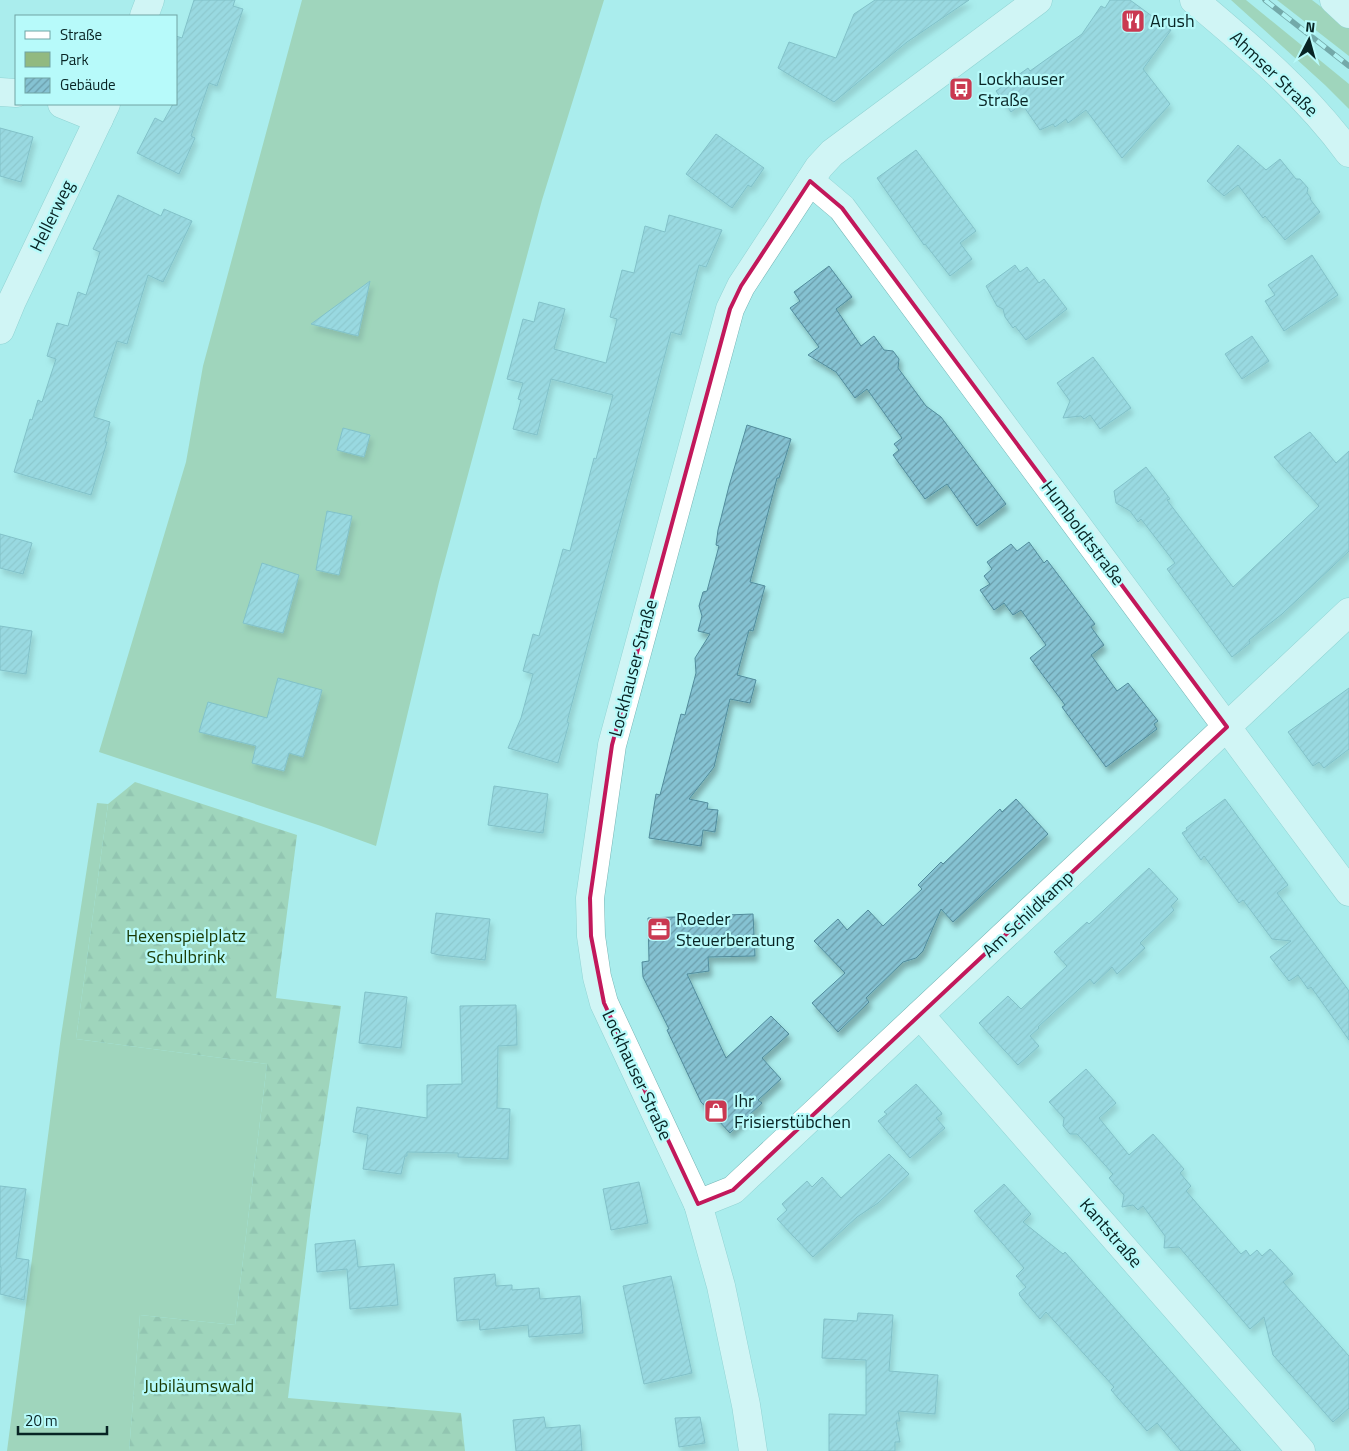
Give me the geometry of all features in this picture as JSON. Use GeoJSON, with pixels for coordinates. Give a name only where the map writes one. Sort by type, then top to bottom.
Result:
{"type":"FeatureCollection","features":[{"type":"Feature","properties":{"kind":"street"},"geometry":{"type":"LineString","coordinates":[[144,15],[150,0]]}},
{"type":"Feature","properties":{"kind":"street","name":"Lockhauser Straße"},"geometry":{"type":"LineString","coordinates":[[753,1451],[746,1405],[722,1286],[698,1204],[604,1004],[597,976],[592,936],[591,890],[612,745],[730,309],[741,286],[819,167],[832,153],[1038,0]]}},
{"type":"Feature","properties":{"kind":"street","name":"Ahmser Straße"},"geometry":{"type":"LineString","coordinates":[[1194,0],[1250,47],[1295,89],[1349,153]]}},
{"type":"Feature","properties":{"kind":"street"},"geometry":{"type":"LineString","coordinates":[[1334,0],[1349,14]]}},
{"type":"Feature","properties":{"kind":"street"},"geometry":{"type":"LineString","coordinates":[[0,92],[15,93]]}},
{"type":"Feature","properties":{"kind":"street"},"geometry":{"type":"LineString","coordinates":[[68,105],[103,111]]}},
{"type":"Feature","properties":{"kind":"street","name":"Hellerweg"},"geometry":{"type":"LineString","coordinates":[[0,330],[103,111]]}},
{"type":"Feature","properties":{"kind":"street","name":"Humboldtstraße"},"geometry":{"type":"LineString","coordinates":[[810,182],[842,208],[1349,892]]}},
{"type":"Feature","properties":{"kind":"street","name":"Am Schildkamp"},"geometry":{"type":"LineString","coordinates":[[698,1204],[733,1190],[1349,612]]}},
{"type":"Feature","properties":{"kind":"street","name":"Kantstraße"},"geometry":{"type":"LineString","coordinates":[[920,1015],[1301,1451]]}},
{"type":"Feature","properties":{"kind":"highlighted area"},"geometry":{"type":"Polygon","coordinates":[[[810,181],[842,208],[1227,727],[733,1190],[698,1204],[604,1003],[591,936],[590,898],[612,745],[730,309],[741,286],[810,181]]]}},
{"type":"Feature","properties":{"kind":"green space"},"geometry":{"type":"Polygon","coordinates":[[[302,0],[604,0],[542,200],[439,582],[376,846],[99,752],[186,462],[203,366],[302,0]]]}},
{"type":"Feature","properties":{"kind":"green space"},"geometry":{"type":"Polygon","coordinates":[[[1231,0],[1246,0],[1349,84],[1349,109],[1325,85],[1231,0]]]}},
{"type":"Feature","properties":{"kind":"green space"},"geometry":{"type":"Polygon","coordinates":[[[1277,0],[1312,0],[1349,28],[1349,56],[1277,0]]]}},
{"type":"Feature","properties":{"kind":"green space"},"geometry":{"type":"Polygon","coordinates":[[[135,782],[297,835],[276,998],[341,1006],[311,1207],[288,1398],[461,1413],[465,1451],[129,1451],[140,1315],[235,1325],[267,1064],[76,1039],[108,804],[135,782]]]}},
{"type":"Feature","properties":{"kind":"green space"},"geometry":{"type":"Polygon","coordinates":[[[97,803],[108,804],[76,1039],[267,1064],[235,1325],[140,1315],[129,1451],[7,1451],[61,1036],[97,803]]]}},
{"type":"Feature","properties":{"kind":"building"},"geometry":{"type":"Polygon","coordinates":[[[194,0],[235,0],[233,6],[243,9],[217,86],[209,83],[191,136],[195,138],[179,174],[137,153],[155,118],[163,122],[172,105],[178,105],[178,37],[182,38],[194,0]]]}},
{"type":"Feature","properties":{"kind":"building"},"geometry":{"type":"Polygon","coordinates":[[[875,0],[969,0],[907,42],[834,102],[778,68],[789,42],[836,58],[854,14],[875,0]]]}},
{"type":"Feature","properties":{"kind":"building"},"geometry":{"type":"Polygon","coordinates":[[[1110,0],[1130,0],[1171,30],[1143,69],[1170,104],[1122,158],[1086,110],[1068,123],[1066,119],[1055,127],[1053,124],[1040,130],[1022,104],[1011,112],[996,91],[1028,68],[1030,71],[1082,34],[1101,6],[1105,8],[1110,0]]]}},
{"type":"Feature","properties":{"kind":"building"},"geometry":{"type":"Polygon","coordinates":[[[0,128],[33,137],[21,182],[0,176],[0,128]]]}},
{"type":"Feature","properties":{"kind":"building"},"geometry":{"type":"Polygon","coordinates":[[[716,134],[764,168],[751,187],[748,185],[732,208],[686,174],[716,134]]]}},
{"type":"Feature","properties":{"kind":"building"},"geometry":{"type":"Polygon","coordinates":[[[1238,145],[1266,170],[1280,159],[1296,179],[1300,179],[1308,188],[1307,193],[1310,199],[1320,212],[1285,240],[1265,216],[1263,218],[1238,185],[1224,196],[1207,181],[1238,145]]]}},
{"type":"Feature","properties":{"kind":"building"},"geometry":{"type":"Polygon","coordinates":[[[916,150],[976,231],[960,243],[972,259],[950,276],[924,245],[877,178],[916,150]]]}},
{"type":"Feature","properties":{"kind":"building"},"geometry":{"type":"Polygon","coordinates":[[[118,195],[161,216],[164,209],[192,221],[163,282],[148,275],[127,344],[117,341],[94,414],[94,417],[110,422],[105,442],[107,442],[91,495],[14,472],[30,419],[32,420],[38,400],[42,402],[56,359],[47,356],[57,323],[68,326],[78,292],[86,295],[100,252],[93,249],[118,195]]]}},
{"type":"Feature","properties":{"kind":"building"},"geometry":{"type":"Polygon","coordinates":[[[669,215],[722,230],[706,267],[699,265],[681,335],[671,332],[567,722],[569,723],[558,763],[508,748],[521,718],[533,674],[523,671],[533,634],[539,636],[563,549],[570,551],[594,458],[596,459],[613,395],[551,379],[537,435],[513,429],[521,400],[518,399],[523,383],[507,379],[523,319],[534,322],[539,302],[565,309],[554,349],[606,363],[617,319],[610,317],[622,270],[634,273],[645,226],[665,232],[669,215]]]}},
{"type":"Feature","properties":{"kind":"building"},"geometry":{"type":"Polygon","coordinates":[[[1312,255],[1338,295],[1284,331],[1265,301],[1275,295],[1268,285],[1312,255]]]}},
{"type":"Feature","properties":{"kind":"building"},"geometry":{"type":"Polygon","coordinates":[[[1015,265],[1020,272],[1027,267],[1039,283],[1044,279],[1067,309],[1026,340],[1015,326],[1013,328],[1005,317],[1003,309],[997,306],[986,286],[1015,265]]]}},
{"type":"Feature","properties":{"kind":"building"},"geometry":{"type":"Polygon","coordinates":[[[829,266],[852,297],[836,309],[861,346],[874,336],[884,350],[893,351],[899,359],[898,368],[926,406],[941,417],[1006,504],[977,526],[947,484],[925,499],[893,455],[899,450],[894,444],[902,438],[867,389],[855,398],[836,372],[808,355],[819,347],[790,308],[800,301],[794,292],[829,266]]]}},
{"type":"Feature","properties":{"kind":"building"},"geometry":{"type":"Polygon","coordinates":[[[370,281],[358,336],[311,324],[370,281]]]}},
{"type":"Feature","properties":{"kind":"building"},"geometry":{"type":"Polygon","coordinates":[[[1252,336],[1269,361],[1242,379],[1225,354],[1252,336]]]}},
{"type":"Feature","properties":{"kind":"building"},"geometry":{"type":"Polygon","coordinates":[[[1093,357],[1131,408],[1100,429],[1090,415],[1084,419],[1081,416],[1063,418],[1070,401],[1057,383],[1093,357]]]}},
{"type":"Feature","properties":{"kind":"building"},"geometry":{"type":"Polygon","coordinates":[[[747,425],[791,439],[779,478],[777,478],[750,582],[765,586],[753,631],[749,630],[737,675],[756,680],[750,703],[730,699],[714,767],[689,799],[708,803],[707,809],[718,810],[715,832],[703,830],[701,846],[649,838],[656,794],[660,795],[681,714],[685,715],[696,673],[695,658],[710,634],[698,631],[702,616],[699,606],[703,592],[707,591],[719,546],[716,545],[718,530],[747,425]]]}},
{"type":"Feature","properties":{"kind":"building"},"geometry":{"type":"Polygon","coordinates":[[[343,428],[370,435],[364,457],[337,450],[343,428]]]}},
{"type":"Feature","properties":{"kind":"building"},"geometry":{"type":"Polygon","coordinates":[[[1310,432],[1336,463],[1349,451],[1349,551],[1282,614],[1249,640],[1250,643],[1232,657],[1167,569],[1175,563],[1141,519],[1138,522],[1130,511],[1116,503],[1114,491],[1146,467],[1170,499],[1167,500],[1233,587],[1319,506],[1274,457],[1310,432]]]}},
{"type":"Feature","properties":{"kind":"building"},"geometry":{"type":"Polygon","coordinates":[[[327,511],[352,516],[339,575],[316,570],[327,511]]]}},
{"type":"Feature","properties":{"kind":"building"},"geometry":{"type":"Polygon","coordinates":[[[0,534],[32,543],[23,574],[0,568],[0,534]]]}},
{"type":"Feature","properties":{"kind":"building"},"geometry":{"type":"Polygon","coordinates":[[[1029,542],[1044,563],[1047,560],[1095,624],[1091,627],[1104,645],[1091,655],[1117,691],[1128,683],[1158,721],[1154,724],[1157,729],[1106,767],[1062,707],[1065,705],[1030,658],[1046,645],[1021,610],[1013,615],[1004,603],[994,610],[980,590],[990,584],[984,576],[992,569],[987,562],[1011,544],[1017,551],[1029,542]]]}},
{"type":"Feature","properties":{"kind":"building"},"geometry":{"type":"Polygon","coordinates":[[[262,563],[299,575],[283,633],[243,623],[262,563]]]}},
{"type":"Feature","properties":{"kind":"building"},"geometry":{"type":"Polygon","coordinates":[[[0,626],[32,631],[26,674],[0,670],[0,626]]]}},
{"type":"Feature","properties":{"kind":"building"},"geometry":{"type":"Polygon","coordinates":[[[278,678],[322,690],[303,757],[289,753],[284,771],[252,763],[256,746],[199,732],[208,702],[267,718],[278,678]]]}},
{"type":"Feature","properties":{"kind":"building"},"geometry":{"type":"Polygon","coordinates":[[[1349,688],[1349,749],[1324,768],[1319,762],[1313,766],[1288,732],[1349,688]]]}},
{"type":"Feature","properties":{"kind":"building"},"geometry":{"type":"Polygon","coordinates":[[[494,786],[548,794],[543,833],[488,825],[494,786]]]}},
{"type":"Feature","properties":{"kind":"building"},"geometry":{"type":"Polygon","coordinates":[[[1016,799],[1048,834],[953,922],[941,909],[923,951],[916,958],[903,962],[866,998],[869,1002],[838,1032],[812,1003],[845,973],[814,941],[838,919],[847,930],[868,910],[883,926],[922,889],[918,885],[941,862],[943,864],[1000,809],[1002,812],[1016,799]]]}},
{"type":"Feature","properties":{"kind":"building"},"geometry":{"type":"Polygon","coordinates":[[[1225,799],[1288,885],[1277,893],[1349,991],[1349,1040],[1311,987],[1308,989],[1298,975],[1289,981],[1270,957],[1291,941],[1272,939],[1243,900],[1239,903],[1204,856],[1201,860],[1182,833],[1225,799]]]}},
{"type":"Feature","properties":{"kind":"building"},"geometry":{"type":"Polygon","coordinates":[[[1149,868],[1178,899],[1171,906],[1174,910],[1140,943],[1145,948],[1117,974],[1112,967],[1094,984],[1090,979],[1038,1027],[1030,1036],[1039,1046],[1018,1065],[979,1023],[1008,996],[1021,1009],[1067,966],[1054,952],[1087,922],[1089,924],[1149,868]]]}},
{"type":"Feature","properties":{"kind":"building"},"geometry":{"type":"Polygon","coordinates":[[[436,913],[490,919],[485,960],[431,953],[436,913]]]}},
{"type":"Feature","properties":{"kind":"building"},"geometry":{"type":"Polygon","coordinates":[[[753,914],[755,956],[708,957],[709,971],[687,974],[726,1058],[771,1016],[789,1034],[762,1058],[781,1079],[758,1100],[762,1103],[730,1133],[701,1102],[667,1030],[669,1029],[643,977],[642,962],[649,961],[648,918],[753,914]]]}},
{"type":"Feature","properties":{"kind":"building"},"geometry":{"type":"Polygon","coordinates":[[[365,992],[407,997],[401,1048],[359,1043],[365,992]]]}},
{"type":"Feature","properties":{"kind":"building"},"geometry":{"type":"Polygon","coordinates":[[[516,1005],[517,1045],[498,1046],[497,1108],[510,1109],[508,1159],[458,1157],[458,1153],[407,1152],[401,1174],[363,1169],[368,1135],[353,1132],[357,1107],[427,1118],[427,1085],[462,1084],[460,1006],[516,1005]]]}},
{"type":"Feature","properties":{"kind":"building"},"geometry":{"type":"Polygon","coordinates":[[[1086,1069],[1116,1103],[1099,1118],[1129,1155],[1153,1134],[1184,1169],[1180,1173],[1191,1186],[1186,1191],[1241,1254],[1246,1250],[1250,1256],[1257,1250],[1262,1256],[1270,1249],[1293,1274],[1283,1282],[1349,1356],[1349,1408],[1333,1422],[1273,1355],[1264,1317],[1250,1329],[1179,1247],[1164,1248],[1165,1236],[1143,1206],[1138,1210],[1133,1205],[1122,1207],[1124,1195],[1109,1178],[1113,1174],[1077,1134],[1070,1134],[1063,1126],[1064,1118],[1049,1102],[1086,1069]]]}},
{"type":"Feature","properties":{"kind":"building"},"geometry":{"type":"Polygon","coordinates":[[[916,1084],[941,1112],[942,1114],[936,1118],[945,1128],[910,1158],[878,1121],[887,1114],[884,1112],[916,1084]]]}},
{"type":"Feature","properties":{"kind":"building"},"geometry":{"type":"Polygon","coordinates":[[[889,1154],[909,1174],[878,1203],[857,1217],[813,1257],[777,1219],[787,1210],[782,1204],[807,1181],[812,1187],[822,1177],[841,1198],[889,1154]]]}},
{"type":"Feature","properties":{"kind":"building"},"geometry":{"type":"Polygon","coordinates":[[[639,1182],[648,1223],[611,1230],[603,1189],[639,1182]]]}},
{"type":"Feature","properties":{"kind":"building"},"geometry":{"type":"Polygon","coordinates":[[[1004,1184],[1031,1214],[1023,1222],[1063,1254],[1065,1252],[1241,1451],[1181,1451],[1157,1423],[1147,1431],[1111,1390],[1114,1387],[1046,1312],[1040,1319],[1019,1293],[1026,1287],[1016,1276],[1024,1268],[974,1211],[1004,1184]]]}},
{"type":"Feature","properties":{"kind":"building"},"geometry":{"type":"Polygon","coordinates":[[[0,1186],[26,1189],[16,1258],[29,1260],[24,1300],[0,1294],[0,1186]]]}},
{"type":"Feature","properties":{"kind":"building"},"geometry":{"type":"Polygon","coordinates":[[[355,1240],[358,1267],[394,1264],[398,1305],[350,1309],[347,1269],[317,1272],[315,1244],[355,1240]]]}},
{"type":"Feature","properties":{"kind":"building"},"geometry":{"type":"Polygon","coordinates":[[[495,1274],[496,1286],[512,1285],[512,1290],[539,1288],[540,1299],[580,1296],[583,1333],[529,1337],[528,1325],[480,1330],[479,1319],[457,1321],[454,1278],[495,1274]]]}},
{"type":"Feature","properties":{"kind":"building"},"geometry":{"type":"Polygon","coordinates":[[[671,1276],[692,1373],[644,1384],[623,1286],[671,1276]]]}},
{"type":"Feature","properties":{"kind":"building"},"geometry":{"type":"Polygon","coordinates":[[[858,1313],[893,1315],[889,1371],[938,1375],[935,1414],[898,1411],[900,1421],[896,1421],[900,1442],[895,1442],[895,1451],[829,1451],[829,1414],[866,1415],[866,1360],[822,1358],[824,1319],[857,1321],[858,1313]]]}},
{"type":"Feature","properties":{"kind":"building"},"geometry":{"type":"Polygon","coordinates":[[[544,1417],[546,1428],[580,1425],[582,1451],[516,1451],[513,1420],[544,1417]]]}},
{"type":"Feature","properties":{"kind":"building"},"geometry":{"type":"Polygon","coordinates":[[[700,1417],[705,1443],[679,1447],[675,1418],[700,1417]]]}},
{"type":"Feature","properties":{"kind":"railway"},"geometry":{"type":"LineString","coordinates":[[1265,0],[1349,66]]}},
{"type":"Feature","properties":{"kind":"place","name":"Arush"},"geometry":{"type":"Point","coordinates":[1133,21]}},
{"type":"Feature","properties":{"kind":"place","name":"Lockhauser Straße"},"geometry":{"type":"Point","coordinates":[961,89]}},
{"type":"Feature","properties":{"kind":"place","name":"Roeder Steuerberatung"},"geometry":{"type":"Point","coordinates":[659,929]}},
{"type":"Feature","properties":{"kind":"place","name":"Ihr Frisierstübchen"},"geometry":{"type":"Point","coordinates":[716,1111]}},
{"type":"Feature","properties":{"kind":"park label","name":"Hexenspielplatz Schulbrink"},"geometry":{"type":"Point","coordinates":[186,946]}},
{"type":"Feature","properties":{"kind":"park label","name":"Jubiläumswald"},"geometry":{"type":"Point","coordinates":[199,1386]}}]}
